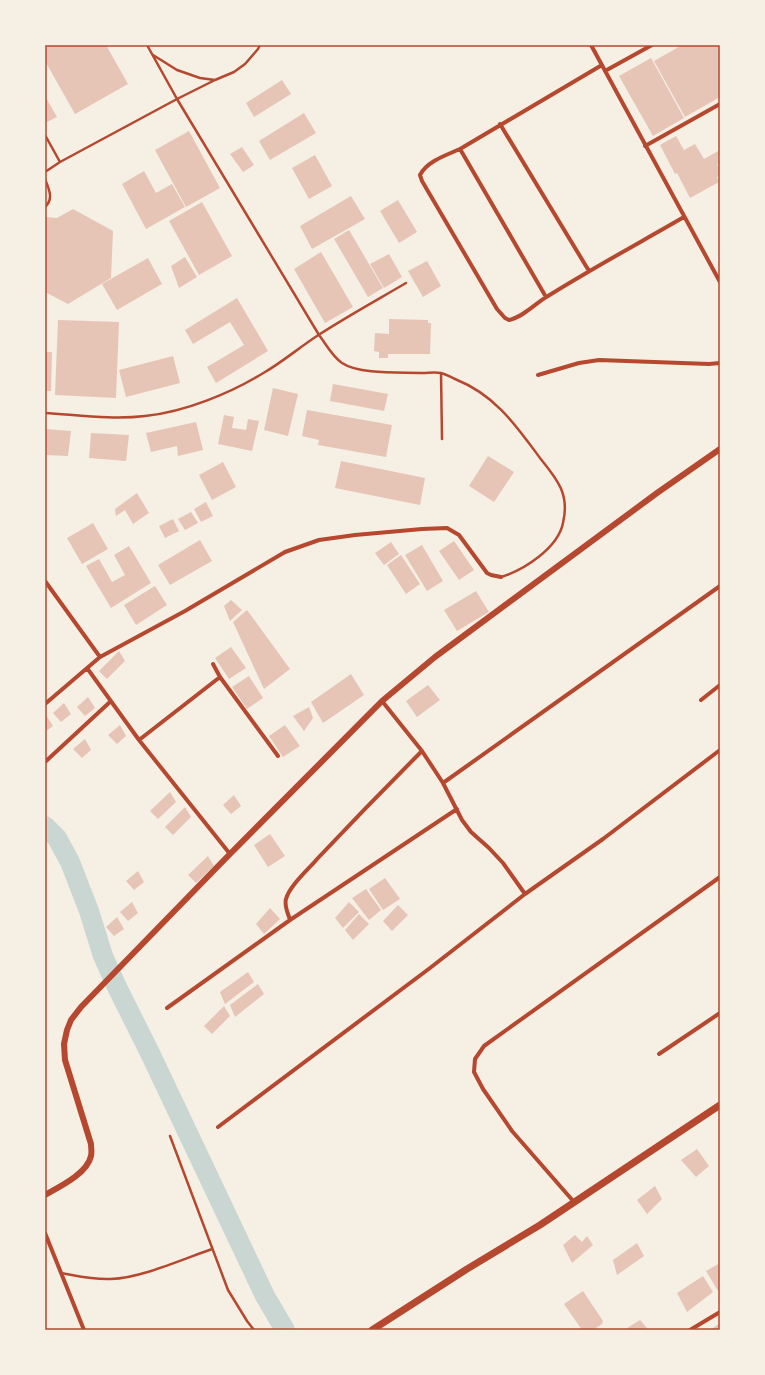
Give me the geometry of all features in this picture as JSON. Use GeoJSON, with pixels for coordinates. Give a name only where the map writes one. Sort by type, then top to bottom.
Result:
{"type":"FeatureCollection","features":[{"type":"Feature","properties":{"kind":"main road"},"geometry":{"type":"LineString","coordinates":[[372,1330],[540,1225],[720,1105]]}},
{"type":"Feature","properties":{"kind":"street"},"geometry":{"type":"LineString","coordinates":[[591,45],[720,282]]}},
{"type":"Feature","properties":{"kind":"street"},"geometry":{"type":"LineString","coordinates":[[604,71],[652,45]]}},
{"type":"Feature","properties":{"kind":"street"},"geometry":{"type":"LineString","coordinates":[[602,65],[425,167],[420,175],[432,200],[494,304],[505,318],[509,320],[589,271],[684,217]]}},
{"type":"Feature","properties":{"kind":"street"},"geometry":{"type":"LineString","coordinates":[[645,146],[720,104]]}},
{"type":"Feature","properties":{"kind":"street"},"geometry":{"type":"LineString","coordinates":[[500,124],[589,271]]}},
{"type":"Feature","properties":{"kind":"street"},"geometry":{"type":"LineString","coordinates":[[460,148],[546,297]]}},
{"type":"Feature","properties":{"kind":"street"},"geometry":{"type":"LineString","coordinates":[[538,375],[579,363],[599,360],[720,364]]}},
{"type":"Feature","properties":{"kind":"street"},"geometry":{"type":"LineString","coordinates":[[45,1195],[74,1177],[85,1168],[91,1158],[91,1144],[65,1060],[64,1044],[71,1020],[96,990],[382,701],[435,657],[720,448]]}},
{"type":"Feature","properties":{"kind":"street"},"geometry":{"type":"LineString","coordinates":[[45,704],[100,657],[185,611],[285,552],[319,540],[355,535],[447,528],[459,535],[487,573],[501,577]]}},
{"type":"Feature","properties":{"kind":"street"},"geometry":{"type":"LineString","coordinates":[[45,581],[100,657]]}},
{"type":"Feature","properties":{"kind":"street"},"geometry":{"type":"LineString","coordinates":[[443,783],[720,586]]}},
{"type":"Feature","properties":{"kind":"street"},"geometry":{"type":"LineString","coordinates":[[213,664],[220,677],[278,756]]}},
{"type":"Feature","properties":{"kind":"street"},"geometry":{"type":"LineString","coordinates":[[87,668],[139,740],[230,854]]}},
{"type":"Feature","properties":{"kind":"street"},"geometry":{"type":"LineString","coordinates":[[139,740],[220,677]]}},
{"type":"Feature","properties":{"kind":"street"},"geometry":{"type":"LineString","coordinates":[[701,700],[720,685]]}},
{"type":"Feature","properties":{"kind":"street"},"geometry":{"type":"LineString","coordinates":[[45,762],[111,701]]}},
{"type":"Feature","properties":{"kind":"street"},"geometry":{"type":"LineString","coordinates":[[382,701],[422,750],[443,783],[462,820],[470,832],[489,848],[503,863],[526,894]]}},
{"type":"Feature","properties":{"kind":"street"},"geometry":{"type":"LineString","coordinates":[[290,920],[286,909],[286,899],[301,877],[422,750]]}},
{"type":"Feature","properties":{"kind":"street"},"geometry":{"type":"LineString","coordinates":[[218,1128],[526,894],[604,839],[720,750]]}},
{"type":"Feature","properties":{"kind":"street"},"geometry":{"type":"LineString","coordinates":[[167,1008],[290,920],[457,809]]}},
{"type":"Feature","properties":{"kind":"street"},"geometry":{"type":"LineString","coordinates":[[574,1202],[512,1131],[474,1072],[475,1059],[484,1046],[720,877]]}},
{"type":"Feature","properties":{"kind":"street"},"geometry":{"type":"LineString","coordinates":[[659,1054],[720,1013]]}},
{"type":"Feature","properties":{"kind":"street"},"geometry":{"type":"LineString","coordinates":[[45,1233],[84,1330]]}},
{"type":"Feature","properties":{"kind":"street"},"geometry":{"type":"LineString","coordinates":[[690,1330],[720,1312]]}},
{"type":"Feature","properties":{"kind":"lane"},"geometry":{"type":"LineString","coordinates":[[147,45],[177,99],[319,335],[333,354],[341,362],[348,366],[371,371],[441,373],[473,387],[496,404],[555,478],[563,491],[565,508],[562,530],[555,540],[527,566],[501,577]]}},
{"type":"Feature","properties":{"kind":"lane"},"geometry":{"type":"LineString","coordinates":[[45,172],[60,162],[177,99],[234,72],[245,64],[260,45]]}},
{"type":"Feature","properties":{"kind":"lane"},"geometry":{"type":"LineString","coordinates":[[152,54],[177,70],[200,78],[215,80]]}},
{"type":"Feature","properties":{"kind":"lane"},"geometry":{"type":"LineString","coordinates":[[45,135],[60,162]]}},
{"type":"Feature","properties":{"kind":"lane"},"geometry":{"type":"LineString","coordinates":[[45,179],[51,196],[45,207]]}},
{"type":"Feature","properties":{"kind":"lane"},"geometry":{"type":"LineString","coordinates":[[45,413],[121,417],[146,416],[172,411],[229,392],[265,372],[319,335],[406,283]]}},
{"type":"Feature","properties":{"kind":"lane"},"geometry":{"type":"LineString","coordinates":[[441,373],[442,439]]}},
{"type":"Feature","properties":{"kind":"lane"},"geometry":{"type":"LineString","coordinates":[[170,1136],[228,1290],[254,1330]]}},
{"type":"Feature","properties":{"kind":"lane"},"geometry":{"type":"LineString","coordinates":[[61,1273],[94,1279],[112,1279],[132,1276],[212,1248]]}},
{"type":"Feature","properties":{"kind":"building"},"geometry":{"type":"Polygon","coordinates":[[[45,45],[106,45],[128,84],[75,114],[45,61],[45,45]]]}},
{"type":"Feature","properties":{"kind":"building"},"geometry":{"type":"Polygon","coordinates":[[[682,45],[720,45],[720,97],[685,117],[654,61],[682,45]]]}},
{"type":"Feature","properties":{"kind":"building"},"geometry":{"type":"Polygon","coordinates":[[[651,58],[684,118],[653,136],[619,76],[651,58]]]}},
{"type":"Feature","properties":{"kind":"building"},"geometry":{"type":"Polygon","coordinates":[[[282,80],[291,94],[254,117],[246,103],[282,80]]]}},
{"type":"Feature","properties":{"kind":"building"},"geometry":{"type":"Polygon","coordinates":[[[45,96],[57,117],[45,123],[45,96]]]}},
{"type":"Feature","properties":{"kind":"building"},"geometry":{"type":"Polygon","coordinates":[[[304,113],[316,133],[270,160],[259,141],[304,113]]]}},
{"type":"Feature","properties":{"kind":"building"},"geometry":{"type":"Polygon","coordinates":[[[189,131],[220,188],[186,207],[155,150],[189,131]]]}},
{"type":"Feature","properties":{"kind":"building"},"geometry":{"type":"Polygon","coordinates":[[[676,136],[684,150],[695,144],[704,159],[720,150],[720,163],[717,164],[720,170],[720,175],[717,177],[719,182],[690,198],[677,173],[675,174],[660,145],[676,136]]]}},
{"type":"Feature","properties":{"kind":"building"},"geometry":{"type":"Polygon","coordinates":[[[242,147],[254,165],[243,172],[230,154],[242,147]]]}},
{"type":"Feature","properties":{"kind":"building"},"geometry":{"type":"Polygon","coordinates":[[[315,155],[332,186],[309,199],[292,168],[315,155]]]}},
{"type":"Feature","properties":{"kind":"building"},"geometry":{"type":"Polygon","coordinates":[[[144,171],[156,193],[172,184],[185,207],[146,229],[122,184],[144,171]]]}},
{"type":"Feature","properties":{"kind":"building"},"geometry":{"type":"Polygon","coordinates":[[[351,196],[365,219],[312,249],[300,226],[351,196]]]}},
{"type":"Feature","properties":{"kind":"building"},"geometry":{"type":"Polygon","coordinates":[[[398,200],[417,232],[399,243],[380,211],[398,200]]]}},
{"type":"Feature","properties":{"kind":"building"},"geometry":{"type":"Polygon","coordinates":[[[202,202],[232,256],[199,275],[169,221],[202,202]]]}},
{"type":"Feature","properties":{"kind":"building"},"geometry":{"type":"Polygon","coordinates":[[[73,209],[113,231],[111,278],[68,304],[45,292],[45,217],[57,218],[73,209]]]}},
{"type":"Feature","properties":{"kind":"building"},"geometry":{"type":"Polygon","coordinates":[[[349,230],[383,288],[368,297],[334,239],[349,230]]]}},
{"type":"Feature","properties":{"kind":"building"},"geometry":{"type":"Polygon","coordinates":[[[321,252],[353,307],[325,323],[294,269],[321,252]]]}},
{"type":"Feature","properties":{"kind":"building"},"geometry":{"type":"Polygon","coordinates":[[[389,254],[402,277],[384,288],[370,264],[389,254]]]}},
{"type":"Feature","properties":{"kind":"building"},"geometry":{"type":"Polygon","coordinates":[[[185,257],[197,277],[179,288],[171,266],[185,257]]]}},
{"type":"Feature","properties":{"kind":"building"},"geometry":{"type":"Polygon","coordinates":[[[148,258],[162,284],[117,310],[102,284],[148,258]]]}},
{"type":"Feature","properties":{"kind":"building"},"geometry":{"type":"Polygon","coordinates":[[[427,261],[441,286],[423,297],[408,271],[427,261]]]}},
{"type":"Feature","properties":{"kind":"building"},"geometry":{"type":"Polygon","coordinates":[[[237,298],[268,351],[216,383],[207,367],[244,345],[230,322],[193,344],[185,330],[237,298]]]}},
{"type":"Feature","properties":{"kind":"building"},"geometry":{"type":"Polygon","coordinates":[[[389,319],[428,320],[428,323],[431,323],[430,354],[388,354],[388,358],[379,358],[379,352],[374,351],[375,333],[389,334],[389,319]]]}},
{"type":"Feature","properties":{"kind":"building"},"geometry":{"type":"Polygon","coordinates":[[[58,320],[119,322],[116,398],[55,395],[58,320]]]}},
{"type":"Feature","properties":{"kind":"building"},"geometry":{"type":"Polygon","coordinates":[[[45,352],[52,352],[51,391],[45,391],[45,352]]]}},
{"type":"Feature","properties":{"kind":"building"},"geometry":{"type":"Polygon","coordinates":[[[173,356],[180,383],[126,397],[119,370],[173,356]]]}},
{"type":"Feature","properties":{"kind":"building"},"geometry":{"type":"Polygon","coordinates":[[[333,384],[388,394],[384,411],[330,401],[333,384]]]}},
{"type":"Feature","properties":{"kind":"building"},"geometry":{"type":"Polygon","coordinates":[[[273,388],[298,394],[288,436],[264,430],[273,388]]]}},
{"type":"Feature","properties":{"kind":"building"},"geometry":{"type":"Polygon","coordinates":[[[307,410],[392,425],[386,457],[318,445],[319,440],[302,436],[307,410]]]}},
{"type":"Feature","properties":{"kind":"building"},"geometry":{"type":"Polygon","coordinates":[[[224,415],[234,417],[232,428],[246,430],[248,419],[259,421],[252,451],[218,444],[224,415]]]}},
{"type":"Feature","properties":{"kind":"building"},"geometry":{"type":"Polygon","coordinates":[[[196,422],[203,450],[178,456],[177,446],[151,452],[146,433],[196,422]]]}},
{"type":"Feature","properties":{"kind":"building"},"geometry":{"type":"Polygon","coordinates":[[[45,429],[71,431],[68,456],[45,455],[45,429]]]}},
{"type":"Feature","properties":{"kind":"building"},"geometry":{"type":"Polygon","coordinates":[[[91,433],[129,435],[126,461],[89,458],[91,433]]]}},
{"type":"Feature","properties":{"kind":"building"},"geometry":{"type":"Polygon","coordinates":[[[488,456],[514,472],[494,502],[469,486],[488,456]]]}},
{"type":"Feature","properties":{"kind":"building"},"geometry":{"type":"Polygon","coordinates":[[[341,461],[425,478],[420,505],[335,488],[341,461]]]}},
{"type":"Feature","properties":{"kind":"building"},"geometry":{"type":"Polygon","coordinates":[[[223,462],[236,487],[212,500],[199,475],[223,462]]]}},
{"type":"Feature","properties":{"kind":"building"},"geometry":{"type":"Polygon","coordinates":[[[137,493],[149,513],[133,524],[125,510],[116,516],[115,509],[137,493]]]}},
{"type":"Feature","properties":{"kind":"building"},"geometry":{"type":"Polygon","coordinates":[[[206,502],[213,516],[201,522],[194,509],[206,502]]]}},
{"type":"Feature","properties":{"kind":"building"},"geometry":{"type":"Polygon","coordinates":[[[191,512],[198,523],[185,530],[178,519],[191,512]]]}},
{"type":"Feature","properties":{"kind":"building"},"geometry":{"type":"Polygon","coordinates":[[[173,519],[179,531],[165,538],[159,526],[173,519]]]}},
{"type":"Feature","properties":{"kind":"building"},"geometry":{"type":"Polygon","coordinates":[[[93,523],[108,549],[82,564],[67,538],[93,523]]]}},
{"type":"Feature","properties":{"kind":"building"},"geometry":{"type":"Polygon","coordinates":[[[200,540],[212,561],[170,585],[158,565],[200,540]]]}},
{"type":"Feature","properties":{"kind":"building"},"geometry":{"type":"Polygon","coordinates":[[[454,541],[474,570],[459,580],[439,551],[454,541]]]}},
{"type":"Feature","properties":{"kind":"building"},"geometry":{"type":"Polygon","coordinates":[[[391,542],[399,554],[384,565],[375,553],[391,542]]]}},
{"type":"Feature","properties":{"kind":"building"},"geometry":{"type":"Polygon","coordinates":[[[422,545],[443,581],[427,591],[405,555],[422,545]]]}},
{"type":"Feature","properties":{"kind":"building"},"geometry":{"type":"Polygon","coordinates":[[[129,546],[151,583],[111,608],[86,566],[99,559],[112,582],[125,575],[114,555],[129,546]]]}},
{"type":"Feature","properties":{"kind":"building"},"geometry":{"type":"Polygon","coordinates":[[[401,555],[420,584],[406,594],[387,565],[401,555]]]}},
{"type":"Feature","properties":{"kind":"building"},"geometry":{"type":"Polygon","coordinates":[[[155,586],[167,605],[136,625],[124,605],[155,586]]]}},
{"type":"Feature","properties":{"kind":"building"},"geometry":{"type":"Polygon","coordinates":[[[476,591],[489,612],[457,631],[444,610],[476,591]]]}},
{"type":"Feature","properties":{"kind":"building"},"geometry":{"type":"Polygon","coordinates":[[[231,600],[242,610],[230,621],[224,606],[231,600]]]}},
{"type":"Feature","properties":{"kind":"building"},"geometry":{"type":"Polygon","coordinates":[[[247,610],[290,669],[264,689],[233,622],[247,610]]]}},
{"type":"Feature","properties":{"kind":"building"},"geometry":{"type":"Polygon","coordinates":[[[231,647],[246,668],[229,679],[215,658],[231,647]]]}},
{"type":"Feature","properties":{"kind":"building"},"geometry":{"type":"Polygon","coordinates":[[[119,651],[125,661],[107,679],[99,671],[119,651]]]}},
{"type":"Feature","properties":{"kind":"building"},"geometry":{"type":"Polygon","coordinates":[[[351,674],[364,695],[323,723],[311,702],[351,674]]]}},
{"type":"Feature","properties":{"kind":"building"},"geometry":{"type":"Polygon","coordinates":[[[249,676],[263,698],[247,709],[232,687],[249,676]]]}},
{"type":"Feature","properties":{"kind":"building"},"geometry":{"type":"Polygon","coordinates":[[[428,685],[440,700],[417,717],[406,701],[428,685]]]}},
{"type":"Feature","properties":{"kind":"building"},"geometry":{"type":"Polygon","coordinates":[[[88,697],[95,708],[85,716],[77,707],[88,697]]]}},
{"type":"Feature","properties":{"kind":"building"},"geometry":{"type":"Polygon","coordinates":[[[64,703],[71,714],[61,722],[53,713],[64,703]]]}},
{"type":"Feature","properties":{"kind":"building"},"geometry":{"type":"Polygon","coordinates":[[[309,707],[313,718],[304,731],[293,716],[309,707]]]}},
{"type":"Feature","properties":{"kind":"building"},"geometry":{"type":"Polygon","coordinates":[[[46,715],[53,726],[45,732],[45,716],[46,715]]]}},
{"type":"Feature","properties":{"kind":"building"},"geometry":{"type":"Polygon","coordinates":[[[120,725],[126,736],[117,744],[108,735],[120,725]]]}},
{"type":"Feature","properties":{"kind":"building"},"geometry":{"type":"Polygon","coordinates":[[[285,725],[300,746],[283,757],[269,736],[285,725]]]}},
{"type":"Feature","properties":{"kind":"building"},"geometry":{"type":"Polygon","coordinates":[[[85,739],[91,750],[82,758],[73,749],[85,739]]]}},
{"type":"Feature","properties":{"kind":"building"},"geometry":{"type":"Polygon","coordinates":[[[170,792],[176,802],[158,819],[150,811],[170,792]]]}},
{"type":"Feature","properties":{"kind":"building"},"geometry":{"type":"Polygon","coordinates":[[[234,795],[241,806],[231,814],[223,805],[234,795]]]}},
{"type":"Feature","properties":{"kind":"building"},"geometry":{"type":"Polygon","coordinates":[[[185,807],[191,817],[173,835],[165,827],[185,807]]]}},
{"type":"Feature","properties":{"kind":"building"},"geometry":{"type":"Polygon","coordinates":[[[270,834],[285,856],[268,867],[254,845],[270,834]]]}},
{"type":"Feature","properties":{"kind":"building"},"geometry":{"type":"Polygon","coordinates":[[[208,856],[214,866],[196,883],[188,875],[208,856]]]}},
{"type":"Feature","properties":{"kind":"building"},"geometry":{"type":"Polygon","coordinates":[[[138,871],[144,882],[134,890],[126,881],[138,871]]]}},
{"type":"Feature","properties":{"kind":"building"},"geometry":{"type":"Polygon","coordinates":[[[385,878],[400,899],[383,910],[369,889],[385,878]]]}},
{"type":"Feature","properties":{"kind":"building"},"geometry":{"type":"Polygon","coordinates":[[[366,889],[381,910],[369,920],[352,898],[366,889]]]}},
{"type":"Feature","properties":{"kind":"building"},"geometry":{"type":"Polygon","coordinates":[[[132,902],[138,913],[128,921],[120,912],[132,902]]]}},
{"type":"Feature","properties":{"kind":"building"},"geometry":{"type":"Polygon","coordinates":[[[349,902],[359,912],[343,928],[335,918],[349,902]]]}},
{"type":"Feature","properties":{"kind":"building"},"geometry":{"type":"Polygon","coordinates":[[[398,905],[408,915],[392,931],[383,921],[398,905]]]}},
{"type":"Feature","properties":{"kind":"building"},"geometry":{"type":"Polygon","coordinates":[[[270,908],[280,919],[264,934],[256,924],[270,908]]]}},
{"type":"Feature","properties":{"kind":"building"},"geometry":{"type":"Polygon","coordinates":[[[359,914],[369,924],[353,940],[345,930],[359,914]]]}},
{"type":"Feature","properties":{"kind":"building"},"geometry":{"type":"Polygon","coordinates":[[[117,917],[124,929],[114,936],[106,927],[117,917]]]}},
{"type":"Feature","properties":{"kind":"building"},"geometry":{"type":"Polygon","coordinates":[[[248,972],[254,982],[225,1004],[220,992],[248,972]]]}},
{"type":"Feature","properties":{"kind":"building"},"geometry":{"type":"Polygon","coordinates":[[[258,984],[264,994],[235,1017],[230,1005],[258,984]]]}},
{"type":"Feature","properties":{"kind":"building"},"geometry":{"type":"Polygon","coordinates":[[[224,1006],[230,1016],[212,1034],[204,1026],[224,1006]]]}},
{"type":"Feature","properties":{"kind":"building"},"geometry":{"type":"Polygon","coordinates":[[[697,1149],[709,1166],[696,1177],[681,1160],[697,1149]]]}},
{"type":"Feature","properties":{"kind":"building"},"geometry":{"type":"Polygon","coordinates":[[[655,1186],[662,1199],[647,1214],[637,1200],[655,1186]]]}},
{"type":"Feature","properties":{"kind":"building"},"geometry":{"type":"Polygon","coordinates":[[[575,1235],[582,1242],[587,1236],[593,1245],[572,1263],[563,1245],[575,1235]]]}},
{"type":"Feature","properties":{"kind":"building"},"geometry":{"type":"Polygon","coordinates":[[[637,1243],[644,1256],[617,1275],[613,1260],[637,1243]]]}},
{"type":"Feature","properties":{"kind":"building"},"geometry":{"type":"Polygon","coordinates":[[[720,1263],[720,1289],[718,1291],[706,1271],[720,1263]]]}},
{"type":"Feature","properties":{"kind":"building"},"geometry":{"type":"Polygon","coordinates":[[[703,1276],[713,1292],[687,1312],[677,1293],[703,1276]]]}},
{"type":"Feature","properties":{"kind":"building"},"geometry":{"type":"Polygon","coordinates":[[[583,1291],[603,1321],[602,1324],[593,1330],[582,1330],[564,1304],[583,1291]]]}},
{"type":"Feature","properties":{"kind":"building"},"geometry":{"type":"Polygon","coordinates":[[[640,1320],[647,1328],[645,1330],[624,1330],[640,1320]]]}},
{"type":"Feature","properties":{"kind":"building"},"geometry":{"type":"Polygon","coordinates":[[[720,1323],[720,1330],[710,1330],[720,1323]]]}},
{"type":"Feature","properties":{"kind":"waterway"},"geometry":{"type":"LineString","coordinates":[[45,826],[57,838],[70,862],[89,911],[103,956],[117,987],[149,1051],[265,1296],[285,1330]]}}]}
